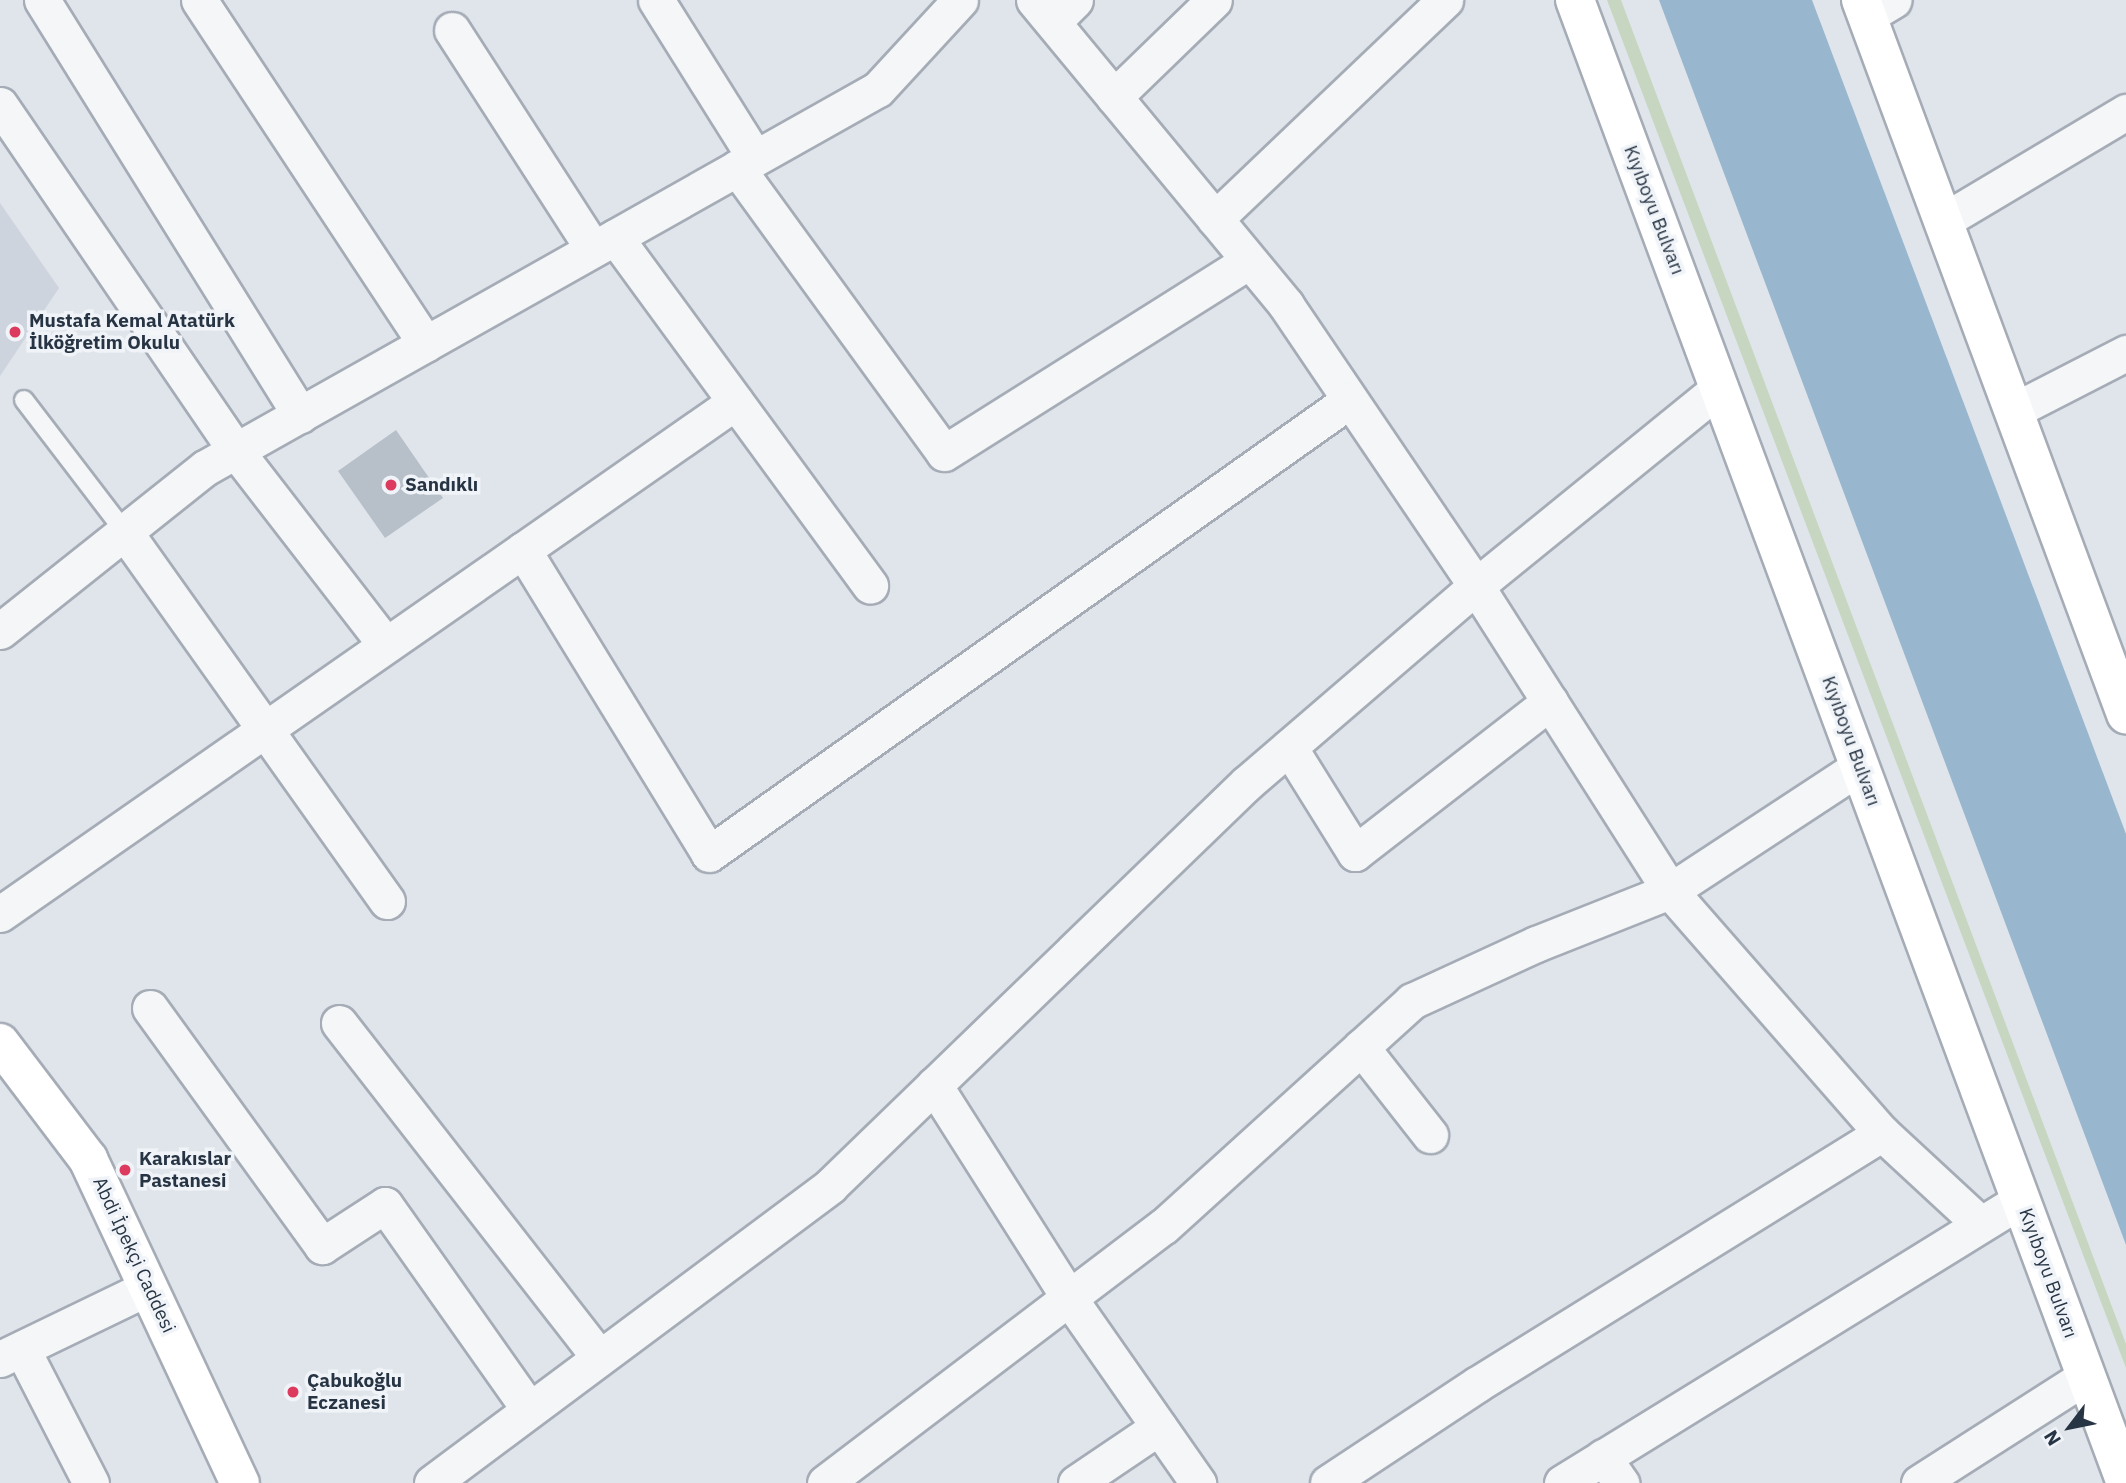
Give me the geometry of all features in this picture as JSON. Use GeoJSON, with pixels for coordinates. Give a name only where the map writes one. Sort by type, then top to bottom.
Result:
{"type":"FeatureCollection","features":[{"type":"Feature","properties":{"kind":"main road","name":"Kıyıboyu Bulvarı"},"geometry":{"type":"LineString","coordinates":[[1575,0],[2126,1483]]}},
{"type":"Feature","properties":{"kind":"main road"},"geometry":{"type":"LineString","coordinates":[[1874,5],[1943,221],[2013,411],[2117,660],[2126,714]]}},
{"type":"Feature","properties":{"kind":"main road","name":"Abdi İpekçi Caddesi"},"geometry":{"type":"LineString","coordinates":[[5,1061],[88,1159],[240,1483]]}},
{"type":"Feature","properties":{"kind":"street"},"geometry":{"type":"LineString","coordinates":[[42,0],[300,415]]}},
{"type":"Feature","properties":{"kind":"street"},"geometry":{"type":"LineString","coordinates":[[199,0],[426,344]]}},
{"type":"Feature","properties":{"kind":"street"},"geometry":{"type":"LineString","coordinates":[[656,0],[746,163],[944,453],[1249,261]]}},
{"type":"Feature","properties":{"kind":"street"},"geometry":{"type":"LineString","coordinates":[[0,631],[205,468],[878,89],[960,0]]}},
{"type":"Feature","properties":{"kind":"street"},"geometry":{"type":"LineString","coordinates":[[1114,97],[1214,0]]}},
{"type":"Feature","properties":{"kind":"street"},"geometry":{"type":"LineString","coordinates":[[1215,219],[1445,0]]}},
{"type":"Feature","properties":{"kind":"street"},"geometry":{"type":"LineString","coordinates":[[1054,7],[1114,97],[1286,305],[1476,586],[1670,891],[1882,1133],[1978,1222]]}},
{"type":"Feature","properties":{"kind":"street"},"geometry":{"type":"LineString","coordinates":[[452,30],[604,243],[735,402],[870,586]]}},
{"type":"Feature","properties":{"kind":"street"},"geometry":{"type":"LineString","coordinates":[[0,105],[236,451],[386,645]]}},
{"type":"Feature","properties":{"kind":"street"},"geometry":{"type":"LineString","coordinates":[[1943,221],[2126,112]]}},
{"type":"Feature","properties":{"kind":"street"},"geometry":{"type":"LineString","coordinates":[[2013,411],[2126,352]]}},
{"type":"Feature","properties":{"kind":"street"},"geometry":{"type":"LineString","coordinates":[[432,1483],[830,1186],[1289,747],[1476,586],[1720,388]]}},
{"type":"Feature","properties":{"kind":"street"},"geometry":{"type":"LineString","coordinates":[[523,550],[709,854],[1350,400]]}},
{"type":"Feature","properties":{"kind":"street"},"geometry":{"type":"LineString","coordinates":[[0,914],[735,402]]}},
{"type":"Feature","properties":{"kind":"street"},"geometry":{"type":"LineString","coordinates":[[124,531],[264,732],[387,901]]}},
{"type":"Feature","properties":{"kind":"street"},"geometry":{"type":"LineString","coordinates":[[1289,747],[1355,853],[1550,702]]}},
{"type":"Feature","properties":{"kind":"street"},"geometry":{"type":"LineString","coordinates":[[825,1483],[1164,1226],[1412,1001],[1536,944],[1670,891],[1860,766]]}},
{"type":"Feature","properties":{"kind":"street"},"geometry":{"type":"LineString","coordinates":[[150,1008],[322,1247],[385,1205],[529,1409]]}},
{"type":"Feature","properties":{"kind":"street"},"geometry":{"type":"LineString","coordinates":[[339,1023],[599,1357]]}},
{"type":"Feature","properties":{"kind":"street"},"geometry":{"type":"LineString","coordinates":[[1361,1047],[1430,1135]]}},
{"type":"Feature","properties":{"kind":"street"},"geometry":{"type":"LineString","coordinates":[[934,1085],[1069,1298],[1198,1483]]}},
{"type":"Feature","properties":{"kind":"street"},"geometry":{"type":"LineString","coordinates":[[1328,1483],[1476,1385],[1882,1133]]}},
{"type":"Feature","properties":{"kind":"street"},"geometry":{"type":"LineString","coordinates":[[1562,1483],[1612,1470],[1978,1222],[2021,1199]]}},
{"type":"Feature","properties":{"kind":"street"},"geometry":{"type":"LineString","coordinates":[[92,1483],[11,1354],[149,1287]]}},
{"type":"Feature","properties":{"kind":"street"},"geometry":{"type":"LineString","coordinates":[[1919,1483],[2086,1376]]}},
{"type":"Feature","properties":{"kind":"street"},"geometry":{"type":"LineString","coordinates":[[1076,1483],[1159,1427]]}},
{"type":"Feature","properties":{"kind":"lane"},"geometry":{"type":"LineString","coordinates":[[24,400],[124,531]]}},
{"type":"Feature","properties":{"kind":"shaded area","name":"Mustafa Kemal Atatürk İlköğretim Okulu"},"geometry":{"type":"Polygon","coordinates":[[[0,203],[59,288],[0,376],[0,203]]]}},
{"type":"Feature","properties":{"kind":"green space"},"geometry":{"type":"Polygon","coordinates":[[[1607,0],[1621,0],[2126,1344],[2126,1368],[1607,0]]]}},
{"type":"Feature","properties":{"kind":"water"},"geometry":{"type":"Polygon","coordinates":[[[1659,0],[1812,0],[2126,834],[2126,1245],[1659,0]]]}},
{"type":"Feature","properties":{"kind":"building","name":"Sandıklı"},"geometry":{"type":"Polygon","coordinates":[[[396,430],[443,498],[385,538],[338,471],[396,430]]]}},
{"type":"Feature","properties":{"kind":"place","name":"Mustafa Kemal Atatürk İlköğretim Okulu"},"geometry":{"type":"Point","coordinates":[15,332]}},
{"type":"Feature","properties":{"kind":"place","name":"Sandıklı"},"geometry":{"type":"Point","coordinates":[391,485]}},
{"type":"Feature","properties":{"kind":"place","name":"Karakıslar Pastanesi"},"geometry":{"type":"Point","coordinates":[125,1170]}},
{"type":"Feature","properties":{"kind":"place","name":"Çabukoğlu Eczanesi"},"geometry":{"type":"Point","coordinates":[293,1392]}}]}
